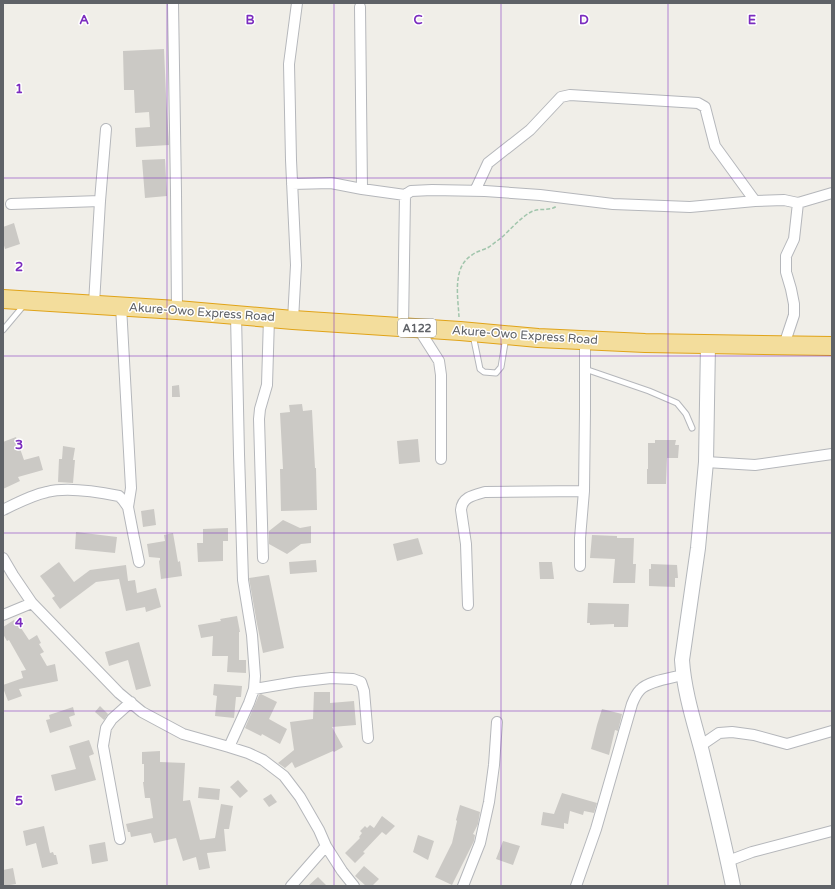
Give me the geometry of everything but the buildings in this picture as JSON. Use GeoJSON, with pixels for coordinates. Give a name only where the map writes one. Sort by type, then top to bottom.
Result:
{"type":"FeatureCollection","features":[{"type":"Feature","properties":{"kind":"highway","name":"Akure-Owo Express Road"},"geometry":{"type":"LineString","coordinates":[[3,299],[94,304],[293,320],[466,331],[538,338],[645,343],[832,346]]}},
{"type":"Feature","properties":{"kind":"street"},"geometry":{"type":"LineString","coordinates":[[173,3],[177,310]]}},
{"type":"Feature","properties":{"kind":"street"},"geometry":{"type":"LineString","coordinates":[[293,320],[296,265],[290,137],[289,64],[297,3]]}},
{"type":"Feature","properties":{"kind":"street"},"geometry":{"type":"LineString","coordinates":[[360,7],[362,189]]}},
{"type":"Feature","properties":{"kind":"street"},"geometry":{"type":"LineString","coordinates":[[475,191],[488,163],[530,130],[561,97],[570,95],[698,103],[705,107],[715,146],[755,201]]}},
{"type":"Feature","properties":{"kind":"street"},"geometry":{"type":"LineString","coordinates":[[94,304],[106,129]]}},
{"type":"Feature","properties":{"kind":"street"},"geometry":{"type":"LineString","coordinates":[[292,184],[332,183],[362,189],[405,194],[411,191],[425,190],[475,191],[613,204],[690,207],[755,201],[784,200],[798,203],[832,193]]}},
{"type":"Feature","properties":{"kind":"street"},"geometry":{"type":"LineString","coordinates":[[405,194],[410,327],[439,361],[441,375],[441,459]]}},
{"type":"Feature","properties":{"kind":"street"},"geometry":{"type":"LineString","coordinates":[[11,204],[100,202]]}},
{"type":"Feature","properties":{"kind":"street"},"geometry":{"type":"LineString","coordinates":[[784,345],[794,315],[794,304],[786,272],[786,256],[794,239],[798,203]]}},
{"type":"Feature","properties":{"kind":"street"},"geometry":{"type":"LineString","coordinates":[[121,306],[131,488],[128,507],[139,562]]}},
{"type":"Feature","properties":{"kind":"street"},"geometry":{"type":"LineString","coordinates":[[229,747],[249,703],[254,689],[255,676],[252,635],[244,580],[236,315]]}},
{"type":"Feature","properties":{"kind":"street"},"geometry":{"type":"LineString","coordinates":[[263,558],[259,419],[260,409],[267,385],[269,318]]}},
{"type":"Feature","properties":{"kind":"street"},"geometry":{"type":"LineString","coordinates":[[580,566],[580,538],[584,491],[585,340]]}},
{"type":"Feature","properties":{"kind":"street"},"geometry":{"type":"LineString","coordinates":[[708,344],[706,462],[698,548],[682,660],[683,675],[721,826],[732,886]]}},
{"type":"Feature","properties":{"kind":"street"},"geometry":{"type":"LineString","coordinates":[[706,462],[755,465],[832,454]]}},
{"type":"Feature","properties":{"kind":"street"},"geometry":{"type":"LineString","coordinates":[[3,510],[45,492],[57,490],[80,491],[119,496],[128,507]]}},
{"type":"Feature","properties":{"kind":"street"},"geometry":{"type":"LineString","coordinates":[[468,605],[466,544],[461,510],[462,505],[467,498],[485,492],[584,491]]}},
{"type":"Feature","properties":{"kind":"street"},"geometry":{"type":"LineString","coordinates":[[3,558],[32,603],[70,640],[119,693],[142,712],[182,734],[229,747],[263,760],[284,776],[300,797],[319,830],[326,846],[342,871],[354,886]]}},
{"type":"Feature","properties":{"kind":"street"},"geometry":{"type":"LineString","coordinates":[[3,615],[32,603]]}},
{"type":"Feature","properties":{"kind":"street"},"geometry":{"type":"LineString","coordinates":[[576,886],[596,829],[635,696],[646,684],[683,675]]}},
{"type":"Feature","properties":{"kind":"street"},"geometry":{"type":"LineString","coordinates":[[254,689],[332,678],[353,679],[361,682],[364,691],[368,738]]}},
{"type":"Feature","properties":{"kind":"street"},"geometry":{"type":"LineString","coordinates":[[120,839],[103,746],[106,728],[112,719],[131,702]]}},
{"type":"Feature","properties":{"kind":"street"},"geometry":{"type":"LineString","coordinates":[[463,886],[480,843],[489,802],[494,765],[497,722]]}},
{"type":"Feature","properties":{"kind":"street"},"geometry":{"type":"LineString","coordinates":[[700,746],[719,734],[732,732],[754,735],[787,744],[832,731]]}},
{"type":"Feature","properties":{"kind":"street"},"geometry":{"type":"LineString","coordinates":[[728,861],[752,852],[832,831]]}},
{"type":"Feature","properties":{"kind":"street"},"geometry":{"type":"LineString","coordinates":[[291,886],[326,846]]}},
{"type":"Feature","properties":{"kind":"lane"},"geometry":{"type":"LineString","coordinates":[[3,330],[28,300]]}},
{"type":"Feature","properties":{"kind":"lane"},"geometry":{"type":"LineString","coordinates":[[466,331],[480,369],[484,372],[496,373],[501,367],[506,335]]}},
{"type":"Feature","properties":{"kind":"lane"},"geometry":{"type":"LineString","coordinates":[[585,369],[649,391],[677,403],[686,414],[692,428]]}},
{"type":"Feature","properties":{"kind":"path"},"geometry":{"type":"LineString","coordinates":[[466,331],[458,279],[460,269],[471,255],[490,246],[526,215],[537,210],[553,209],[557,206],[561,198]]}}]}
